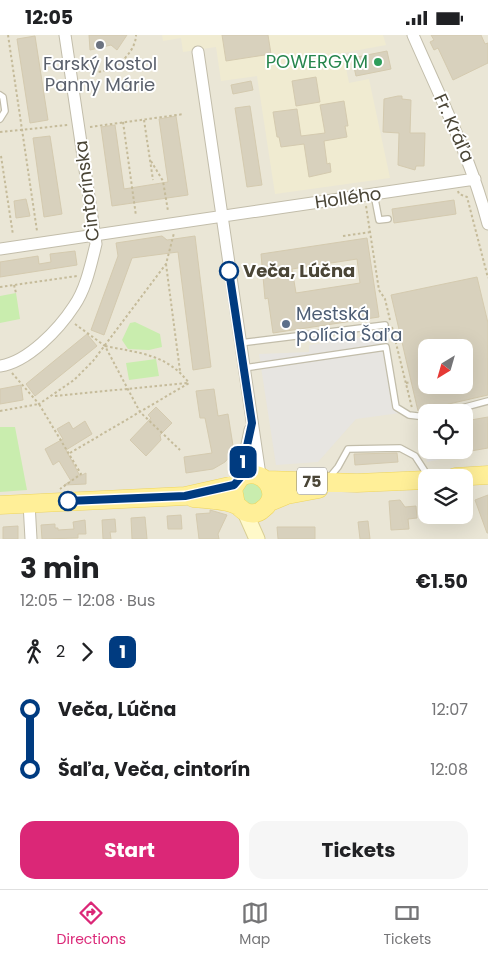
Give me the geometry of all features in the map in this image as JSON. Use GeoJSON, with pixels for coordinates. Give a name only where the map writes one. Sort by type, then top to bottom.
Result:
{"type":"FeatureCollection","features":[{"type":"Feature","properties":{"kind":"main road","name":"75"},"geometry":{"type":"LineString","coordinates":[[0,505],[185,496],[237,481],[252,474],[263,478],[357,483],[418,480]]}},
{"type":"Feature","properties":{"kind":"main road"},"geometry":{"type":"LineString","coordinates":[[473,476],[488,475]]}},
{"type":"Feature","properties":{"kind":"main road","name":"75"},"geometry":{"type":"LineString","coordinates":[[263,478],[272,491],[266,506]]}},
{"type":"Feature","properties":{"kind":"main road"},"geometry":{"type":"LineString","coordinates":[[237,481],[232,497],[258,539]]}},
{"type":"Feature","properties":{"kind":"main road","name":"75"},"geometry":{"type":"LineString","coordinates":[[185,496],[256,513],[288,495],[357,483]]}},
{"type":"Feature","properties":{"kind":"main road"},"geometry":{"type":"LineString","coordinates":[[258,539],[266,506]]}},
{"type":"Feature","properties":{"kind":"street","name":"Cintorínska"},"geometry":{"type":"LineString","coordinates":[[0,366],[10,365],[30,353],[74,306],[87,275],[96,244],[65,35]]}},
{"type":"Feature","properties":{"kind":"street","name":"Fr. Kráľa"},"geometry":{"type":"LineString","coordinates":[[413,35],[475,179],[488,223]]}},
{"type":"Feature","properties":{"kind":"street"},"geometry":{"type":"LineString","coordinates":[[198,52],[220,216],[252,423],[263,478]]}},
{"type":"Feature","properties":{"kind":"street","name":"Hollého"},"geometry":{"type":"LineString","coordinates":[[0,249],[475,179]]}},
{"type":"Feature","properties":{"kind":"street"},"geometry":{"type":"LineString","coordinates":[[237,481],[252,423]]}},
{"type":"Feature","properties":{"kind":"street"},"geometry":{"type":"LineString","coordinates":[[29,503],[32,539]]}},
{"type":"Feature","properties":{"kind":"lane"},"geometry":{"type":"LineString","coordinates":[[0,95],[3,97],[5,111],[0,119]]}},
{"type":"Feature","properties":{"kind":"lane"},"geometry":{"type":"LineString","coordinates":[[374,194],[379,220],[388,219]]}},
{"type":"Feature","properties":{"kind":"lane"},"geometry":{"type":"LineString","coordinates":[[240,343],[385,325]]}},
{"type":"Feature","properties":{"kind":"lane"},"geometry":{"type":"LineString","coordinates":[[244,368],[386,347],[396,407],[409,415],[418,416]]}},
{"type":"Feature","properties":{"kind":"lane"},"geometry":{"type":"LineString","coordinates":[[473,404],[488,401]]}},
{"type":"Feature","properties":{"kind":"lane"},"geometry":{"type":"LineString","coordinates":[[326,481],[338,467],[348,449],[400,448],[415,456],[424,469]]}},
{"type":"Feature","properties":{"kind":"path"},"geometry":{"type":"LineString","coordinates":[[8,35],[37,231]]}},
{"type":"Feature","properties":{"kind":"path"},"geometry":{"type":"LineString","coordinates":[[80,62],[82,67],[92,72],[108,70],[119,65],[134,47],[136,35]]}},
{"type":"Feature","properties":{"kind":"path"},"geometry":{"type":"LineString","coordinates":[[85,127],[184,114]]}},
{"type":"Feature","properties":{"kind":"path"},"geometry":{"type":"LineString","coordinates":[[144,119],[153,179]]}},
{"type":"Feature","properties":{"kind":"path"},"geometry":{"type":"LineString","coordinates":[[123,122],[136,216]]}},
{"type":"Feature","properties":{"kind":"path"},"geometry":{"type":"LineString","coordinates":[[0,132],[73,124]]}},
{"type":"Feature","properties":{"kind":"path"},"geometry":{"type":"LineString","coordinates":[[1,156],[13,235]]}},
{"type":"Feature","properties":{"kind":"path"},"geometry":{"type":"LineString","coordinates":[[150,159],[163,181],[168,211]]}},
{"type":"Feature","properties":{"kind":"path"},"geometry":{"type":"LineString","coordinates":[[458,187],[459,194],[467,197],[488,278]]}},
{"type":"Feature","properties":{"kind":"path"},"geometry":{"type":"LineString","coordinates":[[366,202],[372,232],[379,290],[385,299],[413,413]]}},
{"type":"Feature","properties":{"kind":"path"},"geometry":{"type":"LineString","coordinates":[[343,236],[372,232]]}},
{"type":"Feature","properties":{"kind":"path"},"geometry":{"type":"LineString","coordinates":[[174,233],[166,264],[180,371]]}},
{"type":"Feature","properties":{"kind":"path"},"geometry":{"type":"LineString","coordinates":[[0,411],[39,404],[74,380],[105,346],[166,264]]}},
{"type":"Feature","properties":{"kind":"path"},"geometry":{"type":"LineString","coordinates":[[0,287],[87,275]]}},
{"type":"Feature","properties":{"kind":"path"},"geometry":{"type":"LineString","coordinates":[[14,285],[16,293]]}},
{"type":"Feature","properties":{"kind":"path"},"geometry":{"type":"LineString","coordinates":[[65,317],[105,346],[158,357],[180,371],[189,383]]}},
{"type":"Feature","properties":{"kind":"path"},"geometry":{"type":"LineString","coordinates":[[105,346],[140,412],[180,450]]}},
{"type":"Feature","properties":{"kind":"path"},"geometry":{"type":"LineString","coordinates":[[12,373],[39,404],[70,453],[81,475],[58,490]]}},
{"type":"Feature","properties":{"kind":"path"},"geometry":{"type":"LineString","coordinates":[[406,383],[411,382]]}},
{"type":"Feature","properties":{"kind":"path"},"geometry":{"type":"LineString","coordinates":[[53,396],[127,387],[189,383]]}},
{"type":"Feature","properties":{"kind":"path"},"geometry":{"type":"LineString","coordinates":[[70,453],[189,383]]}},
{"type":"Feature","properties":{"kind":"shaded area"},"geometry":{"type":"Polygon","coordinates":[[[0,35],[488,35],[488,539],[0,539],[0,35]]]}},
{"type":"Feature","properties":{"kind":"shaded area"},"geometry":{"type":"Polygon","coordinates":[[[162,35],[383,35],[386,45],[343,53],[349,83],[369,79],[390,178],[275,194],[257,76],[221,81],[216,47],[183,52],[181,38],[163,41],[162,35]]]}},
{"type":"Feature","properties":{"kind":"shaded area"},"geometry":{"type":"Polygon","coordinates":[[[387,334],[400,413],[356,419],[318,462],[276,465],[259,354],[309,352],[309,345],[387,334]]]}},
{"type":"Feature","properties":{"kind":"shaded area"},"geometry":{"type":"Polygon","coordinates":[[[426,459],[442,459],[427,462],[426,459]]]}},
{"type":"Feature","properties":{"kind":"green space"},"geometry":{"type":"Polygon","coordinates":[[[16,293],[20,319],[0,323],[0,296],[16,293]]]}},
{"type":"Feature","properties":{"kind":"green space"},"geometry":{"type":"Polygon","coordinates":[[[135,322],[160,334],[162,347],[149,350],[128,349],[122,340],[130,323],[135,322]]]}},
{"type":"Feature","properties":{"kind":"green space"},"geometry":{"type":"Polygon","coordinates":[[[156,359],[159,376],[129,380],[126,363],[156,359]]]}},
{"type":"Feature","properties":{"kind":"green space"},"geometry":{"type":"Polygon","coordinates":[[[0,427],[15,427],[27,490],[0,492],[0,427]]]}},
{"type":"Feature","properties":{"kind":"green space"},"geometry":{"type":"Polygon","coordinates":[[[252,479],[267,494],[253,507],[241,499],[240,490],[252,479]]]}},
{"type":"Feature","properties":{"kind":"building","name":"Farský kostol Panny Márie"},"geometry":{"type":"Polygon","coordinates":[[[89,35],[127,35],[117,50],[111,45],[90,50],[89,35]]]}},
{"type":"Feature","properties":{"kind":"building"},"geometry":{"type":"Polygon","coordinates":[[[222,35],[268,35],[271,54],[226,61],[222,35]]]}},
{"type":"Feature","properties":{"kind":"building"},"geometry":{"type":"Polygon","coordinates":[[[431,35],[481,35],[485,44],[488,43],[488,63],[453,80],[438,48],[434,50],[430,42],[434,40],[431,35]]]}},
{"type":"Feature","properties":{"kind":"building"},"geometry":{"type":"Polygon","coordinates":[[[35,36],[48,120],[30,123],[17,39],[35,36]]]}},
{"type":"Feature","properties":{"kind":"building"},"geometry":{"type":"Polygon","coordinates":[[[387,51],[391,69],[356,76],[352,58],[387,51]]]}},
{"type":"Feature","properties":{"kind":"building"},"geometry":{"type":"Polygon","coordinates":[[[316,77],[320,102],[296,106],[292,81],[316,77]]]}},
{"type":"Feature","properties":{"kind":"building"},"geometry":{"type":"Polygon","coordinates":[[[251,81],[253,90],[233,94],[231,85],[251,81]]]}},
{"type":"Feature","properties":{"kind":"building"},"geometry":{"type":"Polygon","coordinates":[[[402,96],[402,99],[411,100],[410,133],[425,133],[424,166],[416,166],[415,170],[398,165],[399,133],[383,132],[384,99],[402,96]]]}},
{"type":"Feature","properties":{"kind":"building"},"geometry":{"type":"Polygon","coordinates":[[[344,101],[348,126],[345,126],[347,137],[324,141],[327,164],[330,163],[331,172],[309,177],[304,144],[281,147],[279,137],[277,137],[273,112],[297,109],[301,136],[325,133],[320,105],[344,101]]]}},
{"type":"Feature","properties":{"kind":"building"},"geometry":{"type":"Polygon","coordinates":[[[250,106],[262,185],[247,187],[235,108],[250,106]]]}},
{"type":"Feature","properties":{"kind":"building"},"geometry":{"type":"Polygon","coordinates":[[[176,116],[188,195],[112,206],[101,127],[115,125],[124,189],[168,182],[159,119],[176,116]]]}},
{"type":"Feature","properties":{"kind":"building"},"geometry":{"type":"Polygon","coordinates":[[[50,136],[62,214],[44,217],[33,138],[50,136]]]}},
{"type":"Feature","properties":{"kind":"building"},"geometry":{"type":"Polygon","coordinates":[[[26,199],[30,216],[16,218],[14,201],[26,199]]]}},
{"type":"Feature","properties":{"kind":"building"},"geometry":{"type":"Polygon","coordinates":[[[454,200],[456,214],[394,223],[392,209],[454,200]]]}},
{"type":"Feature","properties":{"kind":"building"},"geometry":{"type":"Polygon","coordinates":[[[162,236],[167,240],[195,236],[211,367],[193,370],[178,252],[132,258],[104,335],[91,330],[118,256],[116,243],[162,236]]]}},
{"type":"Feature","properties":{"kind":"building"},"geometry":{"type":"Polygon","coordinates":[[[367,238],[379,317],[273,333],[268,298],[265,299],[261,254],[367,238]],[[357,259],[292,269],[296,293],[360,283],[357,259]]]}},
{"type":"Feature","properties":{"kind":"building"},"geometry":{"type":"Polygon","coordinates":[[[75,251],[77,265],[0,277],[0,262],[38,256],[39,264],[51,262],[50,254],[75,251]]]}},
{"type":"Feature","properties":{"kind":"building"},"geometry":{"type":"Polygon","coordinates":[[[477,277],[488,323],[488,395],[449,404],[418,404],[418,411],[391,295],[477,277]]]}},
{"type":"Feature","properties":{"kind":"building"},"geometry":{"type":"Polygon","coordinates":[[[87,334],[97,346],[35,396],[26,384],[87,334]]]}},
{"type":"Feature","properties":{"kind":"building"},"geometry":{"type":"Polygon","coordinates":[[[21,385],[23,400],[0,404],[0,389],[21,385]]]}},
{"type":"Feature","properties":{"kind":"building"},"geometry":{"type":"Polygon","coordinates":[[[214,389],[218,416],[228,414],[234,452],[225,462],[213,469],[186,473],[184,457],[212,453],[205,418],[200,418],[196,391],[214,389]]]}},
{"type":"Feature","properties":{"kind":"building"},"geometry":{"type":"Polygon","coordinates":[[[156,407],[172,423],[160,435],[161,440],[146,456],[130,440],[151,418],[148,415],[156,407]]]}},
{"type":"Feature","properties":{"kind":"building"},"geometry":{"type":"Polygon","coordinates":[[[488,417],[488,448],[473,451],[473,420],[488,417]]]}},
{"type":"Feature","properties":{"kind":"building"},"geometry":{"type":"Polygon","coordinates":[[[85,421],[92,434],[66,450],[80,476],[86,473],[86,484],[64,485],[71,481],[59,461],[53,465],[45,449],[63,439],[57,429],[69,422],[73,429],[85,421]]]}},
{"type":"Feature","properties":{"kind":"building"},"geometry":{"type":"Polygon","coordinates":[[[397,453],[398,462],[355,465],[354,454],[397,453]]]}},
{"type":"Feature","properties":{"kind":"building"},"geometry":{"type":"Polygon","coordinates":[[[488,495],[488,533],[487,533],[475,500],[488,495]]]}},
{"type":"Feature","properties":{"kind":"building"},"geometry":{"type":"Polygon","coordinates":[[[400,500],[405,507],[416,506],[417,518],[408,519],[409,529],[391,530],[389,501],[400,500]]]}},
{"type":"Feature","properties":{"kind":"building"},"geometry":{"type":"Polygon","coordinates":[[[210,510],[227,515],[218,534],[219,539],[199,539],[196,514],[210,513],[210,510]]]}},
{"type":"Feature","properties":{"kind":"building"},"geometry":{"type":"Polygon","coordinates":[[[181,515],[182,529],[168,529],[167,516],[181,515]]]}},
{"type":"Feature","properties":{"kind":"building"},"geometry":{"type":"Polygon","coordinates":[[[145,517],[147,539],[132,539],[131,518],[145,517]]]}},
{"type":"Feature","properties":{"kind":"building"},"geometry":{"type":"Polygon","coordinates":[[[115,519],[116,532],[110,532],[111,539],[103,539],[102,520],[115,519]]]}},
{"type":"Feature","properties":{"kind":"building"},"geometry":{"type":"Polygon","coordinates":[[[85,520],[86,534],[78,534],[78,538],[42,539],[41,525],[55,524],[55,528],[58,528],[58,530],[74,529],[73,522],[85,520]]]}},
{"type":"Feature","properties":{"kind":"building"},"geometry":{"type":"Polygon","coordinates":[[[368,521],[370,539],[360,539],[358,522],[368,521]]]}},
{"type":"Feature","properties":{"kind":"building"},"geometry":{"type":"Polygon","coordinates":[[[18,526],[18,539],[3,539],[3,527],[18,526]]]}},
{"type":"Feature","properties":{"kind":"building"},"geometry":{"type":"Polygon","coordinates":[[[277,527],[315,527],[315,539],[278,539],[277,527]]]}},
{"type":"Feature","properties":{"kind":"bus line","name":"1"},"geometry":{"type":"LineString","coordinates":[[68,501],[185,496],[234,485],[240,478],[252,423],[229,271]]}},
{"type":"Feature","properties":{"kind":"place","name":"Farský kostol Panny Márie"},"geometry":{"type":"Point","coordinates":[100,45]}},
{"type":"Feature","properties":{"kind":"place","name":"POWERGYM"},"geometry":{"type":"Point","coordinates":[378,62]}},
{"type":"Feature","properties":{"kind":"place","name":"Veča, Lúčna"},"geometry":{"type":"Point","coordinates":[229,271]}},
{"type":"Feature","properties":{"kind":"place","name":"Mestská polícia Šaľa"},"geometry":{"type":"Point","coordinates":[286,324]}}]}
